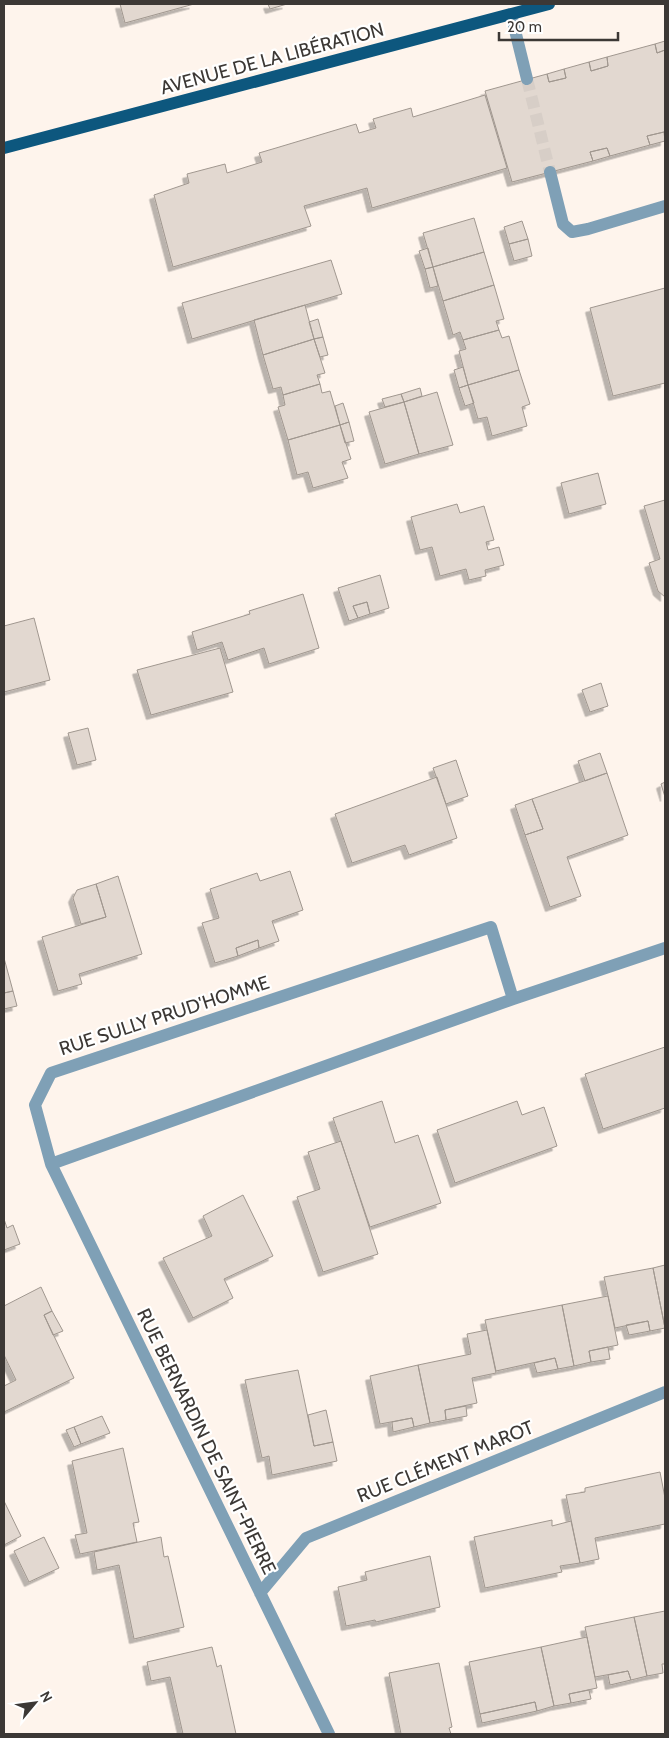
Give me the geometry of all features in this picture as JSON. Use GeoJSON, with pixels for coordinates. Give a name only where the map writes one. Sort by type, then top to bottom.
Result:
{"type":"FeatureCollection","features":[{"type":"Feature","properties":{"kind":"main road","name":"AVENUE DE LA LIBÉRATION"},"geometry":{"type":"LineString","coordinates":[[4,148],[549,4]]}},
{"type":"Feature","properties":{"kind":"street"},"geometry":{"type":"LineString","coordinates":[[511,14],[527,79]]}},
{"type":"Feature","properties":{"kind":"street"},"geometry":{"type":"LineString","coordinates":[[550,172],[562,224],[572,232],[665,206]]}},
{"type":"Feature","properties":{"kind":"street","name":"RUE SULLY PRUD'HOMME"},"geometry":{"type":"LineString","coordinates":[[51,1164],[35,1105],[51,1072],[492,927],[513,999]]}},
{"type":"Feature","properties":{"kind":"street"},"geometry":{"type":"LineString","coordinates":[[51,1164],[513,999],[665,948]]}},
{"type":"Feature","properties":{"kind":"street","name":"RUE BERNARDIN DE SAINT-PIERRE"},"geometry":{"type":"LineString","coordinates":[[51,1164],[329,1734]]}},
{"type":"Feature","properties":{"kind":"street","name":"RUE CLÉMENT MAROT"},"geometry":{"type":"LineString","coordinates":[[260,1592],[306,1538],[665,1392]]}},
{"type":"Feature","properties":{"kind":"building"},"geometry":{"type":"Polygon","coordinates":[[[120,4],[194,4],[125,23],[120,4]]]}},
{"type":"Feature","properties":{"kind":"building"},"geometry":{"type":"Polygon","coordinates":[[[268,4],[287,4],[270,9],[268,4]]]}},
{"type":"Feature","properties":{"kind":"building"},"geometry":{"type":"Polygon","coordinates":[[[665,41],[665,50],[657,53],[655,44],[665,41]]]}},
{"type":"Feature","properties":{"kind":"building"},"geometry":{"type":"Polygon","coordinates":[[[655,44],[657,53],[665,50],[665,135],[664,132],[647,136],[650,145],[610,156],[607,148],[590,152],[593,161],[512,182],[485,91],[547,74],[549,82],[566,78],[564,69],[589,62],[591,71],[608,66],[607,57],[655,44]]]}},
{"type":"Feature","properties":{"kind":"building"},"geometry":{"type":"Polygon","coordinates":[[[607,57],[608,66],[591,71],[589,62],[607,57]]]}},
{"type":"Feature","properties":{"kind":"building"},"geometry":{"type":"Polygon","coordinates":[[[564,69],[566,78],[549,82],[547,74],[564,69]]]}},
{"type":"Feature","properties":{"kind":"building"},"geometry":{"type":"Polygon","coordinates":[[[485,95],[507,168],[372,208],[367,188],[304,206],[311,226],[173,267],[154,195],[189,183],[187,174],[225,164],[227,173],[262,162],[259,153],[356,124],[359,133],[376,128],[373,119],[411,108],[413,117],[485,95]]]}},
{"type":"Feature","properties":{"kind":"building"},"geometry":{"type":"Polygon","coordinates":[[[664,132],[665,141],[650,145],[647,136],[664,132]]]}},
{"type":"Feature","properties":{"kind":"building"},"geometry":{"type":"Polygon","coordinates":[[[607,148],[610,156],[593,161],[590,152],[607,148]]]}},
{"type":"Feature","properties":{"kind":"building"},"geometry":{"type":"Polygon","coordinates":[[[474,218],[484,252],[433,267],[423,233],[474,218]]]}},
{"type":"Feature","properties":{"kind":"building"},"geometry":{"type":"Polygon","coordinates":[[[522,221],[528,239],[509,244],[504,227],[522,221]]]}},
{"type":"Feature","properties":{"kind":"building"},"geometry":{"type":"Polygon","coordinates":[[[528,239],[532,256],[514,261],[509,244],[528,239]]]}},
{"type":"Feature","properties":{"kind":"building"},"geometry":{"type":"Polygon","coordinates":[[[428,248],[433,267],[425,269],[419,251],[428,248]]]}},
{"type":"Feature","properties":{"kind":"building"},"geometry":{"type":"Polygon","coordinates":[[[484,252],[494,285],[443,301],[433,267],[484,252]]]}},
{"type":"Feature","properties":{"kind":"building"},"geometry":{"type":"Polygon","coordinates":[[[331,260],[342,294],[192,339],[182,303],[331,260]]]}},
{"type":"Feature","properties":{"kind":"building"},"geometry":{"type":"Polygon","coordinates":[[[433,267],[438,286],[430,288],[425,269],[433,267]]]}},
{"type":"Feature","properties":{"kind":"building"},"geometry":{"type":"Polygon","coordinates":[[[494,285],[504,319],[496,321],[499,330],[463,340],[460,332],[453,335],[443,301],[494,285]]]}},
{"type":"Feature","properties":{"kind":"building"},"geometry":{"type":"Polygon","coordinates":[[[665,288],[665,383],[613,396],[590,308],[665,288]]]}},
{"type":"Feature","properties":{"kind":"building"},"geometry":{"type":"Polygon","coordinates":[[[305,305],[314,339],[263,355],[254,320],[305,305]]]}},
{"type":"Feature","properties":{"kind":"building"},"geometry":{"type":"Polygon","coordinates":[[[318,319],[323,337],[314,339],[309,322],[318,319]]]}},
{"type":"Feature","properties":{"kind":"building"},"geometry":{"type":"Polygon","coordinates":[[[499,330],[502,338],[509,336],[519,370],[468,385],[459,351],[466,349],[463,340],[499,330]]]}},
{"type":"Feature","properties":{"kind":"building"},"geometry":{"type":"Polygon","coordinates":[[[323,337],[328,355],[320,357],[314,339],[323,337]]]}},
{"type":"Feature","properties":{"kind":"building"},"geometry":{"type":"Polygon","coordinates":[[[314,339],[325,373],[317,375],[320,384],[283,395],[281,387],[273,389],[263,355],[314,339]]]}},
{"type":"Feature","properties":{"kind":"building"},"geometry":{"type":"Polygon","coordinates":[[[463,367],[468,385],[459,388],[454,370],[463,367]]]}},
{"type":"Feature","properties":{"kind":"building"},"geometry":{"type":"Polygon","coordinates":[[[519,370],[530,404],[522,407],[527,426],[492,436],[487,417],[478,419],[468,385],[519,370]]]}},
{"type":"Feature","properties":{"kind":"building"},"geometry":{"type":"Polygon","coordinates":[[[320,384],[322,393],[330,391],[340,425],[288,440],[278,407],[285,405],[283,395],[320,384]]]}},
{"type":"Feature","properties":{"kind":"building"},"geometry":{"type":"Polygon","coordinates":[[[468,385],[474,403],[465,406],[459,388],[468,385]]]}},
{"type":"Feature","properties":{"kind":"building"},"geometry":{"type":"Polygon","coordinates":[[[420,388],[422,396],[404,402],[401,394],[420,388]]]}},
{"type":"Feature","properties":{"kind":"building"},"geometry":{"type":"Polygon","coordinates":[[[437,392],[453,445],[419,454],[404,402],[437,392]]]}},
{"type":"Feature","properties":{"kind":"building"},"geometry":{"type":"Polygon","coordinates":[[[401,394],[404,402],[385,407],[382,399],[401,394]]]}},
{"type":"Feature","properties":{"kind":"building"},"geometry":{"type":"Polygon","coordinates":[[[404,402],[419,454],[385,464],[369,412],[404,402]]]}},
{"type":"Feature","properties":{"kind":"building"},"geometry":{"type":"Polygon","coordinates":[[[343,403],[349,422],[340,425],[335,406],[343,403]]]}},
{"type":"Feature","properties":{"kind":"building"},"geometry":{"type":"Polygon","coordinates":[[[349,422],[354,441],[345,443],[340,425],[349,422]]]}},
{"type":"Feature","properties":{"kind":"building"},"geometry":{"type":"Polygon","coordinates":[[[340,425],[351,459],[342,462],[348,478],[313,488],[308,472],[297,475],[288,440],[340,425]]]}},
{"type":"Feature","properties":{"kind":"building"},"geometry":{"type":"Polygon","coordinates":[[[598,473],[606,504],[569,514],[561,483],[598,473]]]}},
{"type":"Feature","properties":{"kind":"building"},"geometry":{"type":"Polygon","coordinates":[[[665,500],[665,597],[658,591],[649,563],[660,559],[644,506],[665,500]]]}},
{"type":"Feature","properties":{"kind":"building"},"geometry":{"type":"Polygon","coordinates":[[[457,504],[460,513],[484,506],[494,540],[486,542],[488,550],[499,547],[504,565],[485,570],[486,576],[469,580],[466,569],[440,576],[432,547],[420,550],[411,517],[457,504]]]}},
{"type":"Feature","properties":{"kind":"building"},"geometry":{"type":"Polygon","coordinates":[[[380,575],[389,608],[370,614],[367,602],[353,606],[358,618],[349,621],[338,588],[380,575]]]}},
{"type":"Feature","properties":{"kind":"building"},"geometry":{"type":"Polygon","coordinates":[[[303,594],[319,648],[269,664],[264,648],[228,660],[222,642],[197,650],[192,632],[250,614],[249,611],[303,594]]]}},
{"type":"Feature","properties":{"kind":"building"},"geometry":{"type":"Polygon","coordinates":[[[367,602],[370,614],[358,618],[353,606],[367,602]]]}},
{"type":"Feature","properties":{"kind":"building"},"geometry":{"type":"Polygon","coordinates":[[[34,618],[50,680],[4,692],[4,626],[34,618]]]}},
{"type":"Feature","properties":{"kind":"building"},"geometry":{"type":"Polygon","coordinates":[[[220,648],[233,692],[151,715],[137,670],[220,648]]]}},
{"type":"Feature","properties":{"kind":"building"},"geometry":{"type":"Polygon","coordinates":[[[601,683],[608,706],[590,712],[582,690],[601,683]]]}},
{"type":"Feature","properties":{"kind":"building"},"geometry":{"type":"Polygon","coordinates":[[[88,728],[96,760],[77,765],[68,733],[88,728]]]}},
{"type":"Feature","properties":{"kind":"building"},"geometry":{"type":"Polygon","coordinates":[[[600,753],[607,773],[585,781],[578,761],[600,753]]]}},
{"type":"Feature","properties":{"kind":"building"},"geometry":{"type":"Polygon","coordinates":[[[456,760],[468,796],[446,804],[433,768],[456,760]]]}},
{"type":"Feature","properties":{"kind":"building"},"geometry":{"type":"Polygon","coordinates":[[[607,773],[628,835],[567,857],[581,896],[550,907],[525,835],[543,829],[532,799],[607,773]]]}},
{"type":"Feature","properties":{"kind":"building"},"geometry":{"type":"Polygon","coordinates":[[[437,777],[457,838],[409,855],[405,845],[352,863],[335,814],[437,777]]]}},
{"type":"Feature","properties":{"kind":"building"},"geometry":{"type":"Polygon","coordinates":[[[665,782],[665,797],[661,784],[665,782]]]}},
{"type":"Feature","properties":{"kind":"building"},"geometry":{"type":"Polygon","coordinates":[[[532,799],[543,829],[525,835],[515,805],[532,799]]]}},
{"type":"Feature","properties":{"kind":"building"},"geometry":{"type":"Polygon","coordinates":[[[290,871],[303,910],[272,921],[279,941],[259,948],[258,940],[236,948],[238,956],[215,963],[202,923],[219,918],[210,889],[257,873],[260,881],[290,871]]]}},
{"type":"Feature","properties":{"kind":"building"},"geometry":{"type":"Polygon","coordinates":[[[118,876],[142,954],[79,974],[82,984],[58,991],[42,937],[106,917],[96,884],[118,876]]]}},
{"type":"Feature","properties":{"kind":"building"},"geometry":{"type":"Polygon","coordinates":[[[96,884],[106,917],[81,924],[73,898],[77,890],[96,884]]]}},
{"type":"Feature","properties":{"kind":"building"},"geometry":{"type":"Polygon","coordinates":[[[258,940],[259,948],[238,956],[236,948],[258,940]]]}},
{"type":"Feature","properties":{"kind":"building"},"geometry":{"type":"Polygon","coordinates":[[[4,958],[13,991],[4,993],[4,958]]]}},
{"type":"Feature","properties":{"kind":"building"},"geometry":{"type":"Polygon","coordinates":[[[13,991],[17,1006],[4,1009],[4,993],[13,991]]]}},
{"type":"Feature","properties":{"kind":"building"},"geometry":{"type":"Polygon","coordinates":[[[665,1047],[665,1108],[603,1129],[585,1074],[665,1047]]]}},
{"type":"Feature","properties":{"kind":"building"},"geometry":{"type":"Polygon","coordinates":[[[382,1101],[395,1143],[418,1135],[441,1203],[370,1227],[333,1118],[382,1101]]]}},
{"type":"Feature","properties":{"kind":"building"},"geometry":{"type":"Polygon","coordinates":[[[517,1101],[522,1115],[544,1107],[557,1146],[455,1183],[437,1130],[517,1101]]]}},
{"type":"Feature","properties":{"kind":"building"},"geometry":{"type":"Polygon","coordinates":[[[341,1141],[378,1254],[323,1272],[297,1197],[320,1189],[308,1152],[341,1141]]]}},
{"type":"Feature","properties":{"kind":"building"},"geometry":{"type":"Polygon","coordinates":[[[243,1195],[273,1256],[224,1279],[233,1298],[193,1318],[163,1258],[212,1236],[203,1216],[243,1195]]]}},
{"type":"Feature","properties":{"kind":"building"},"geometry":{"type":"Polygon","coordinates":[[[4,1219],[7,1228],[13,1225],[20,1244],[4,1250],[4,1219]]]}},
{"type":"Feature","properties":{"kind":"building"},"geometry":{"type":"Polygon","coordinates":[[[665,1265],[665,1328],[653,1268],[665,1265]]]}},
{"type":"Feature","properties":{"kind":"building"},"geometry":{"type":"Polygon","coordinates":[[[653,1268],[665,1328],[650,1331],[648,1321],[615,1328],[604,1277],[653,1268]]]}},
{"type":"Feature","properties":{"kind":"building"},"geometry":{"type":"Polygon","coordinates":[[[41,1287],[52,1311],[44,1315],[74,1378],[4,1412],[4,1386],[16,1380],[4,1355],[4,1306],[41,1287]]]}},
{"type":"Feature","properties":{"kind":"building"},"geometry":{"type":"Polygon","coordinates":[[[608,1296],[618,1345],[589,1351],[591,1362],[574,1366],[562,1305],[608,1296]]]}},
{"type":"Feature","properties":{"kind":"building"},"geometry":{"type":"Polygon","coordinates":[[[562,1305],[574,1366],[558,1369],[555,1358],[496,1371],[485,1320],[562,1305]]]}},
{"type":"Feature","properties":{"kind":"building"},"geometry":{"type":"Polygon","coordinates":[[[52,1311],[63,1331],[53,1335],[44,1315],[52,1311]]]}},
{"type":"Feature","properties":{"kind":"building"},"geometry":{"type":"Polygon","coordinates":[[[648,1321],[650,1331],[629,1335],[626,1325],[648,1321]]]}},
{"type":"Feature","properties":{"kind":"building"},"geometry":{"type":"Polygon","coordinates":[[[487,1330],[496,1373],[472,1378],[477,1403],[445,1410],[446,1420],[430,1423],[418,1365],[471,1354],[467,1334],[487,1330]]]}},
{"type":"Feature","properties":{"kind":"building"},"geometry":{"type":"Polygon","coordinates":[[[608,1347],[610,1359],[591,1362],[589,1351],[608,1347]]]}},
{"type":"Feature","properties":{"kind":"building"},"geometry":{"type":"Polygon","coordinates":[[[555,1358],[558,1369],[537,1373],[534,1363],[555,1358]]]}},
{"type":"Feature","properties":{"kind":"building"},"geometry":{"type":"Polygon","coordinates":[[[418,1365],[430,1423],[414,1427],[412,1418],[380,1424],[370,1376],[418,1365]]]}},
{"type":"Feature","properties":{"kind":"building"},"geometry":{"type":"Polygon","coordinates":[[[298,1370],[314,1446],[333,1442],[337,1461],[272,1475],[269,1456],[262,1458],[245,1380],[298,1370]]]}},
{"type":"Feature","properties":{"kind":"building"},"geometry":{"type":"Polygon","coordinates":[[[466,1406],[467,1416],[446,1420],[445,1410],[466,1406]]]}},
{"type":"Feature","properties":{"kind":"building"},"geometry":{"type":"Polygon","coordinates":[[[326,1410],[333,1442],[314,1446],[308,1415],[326,1410]]]}},
{"type":"Feature","properties":{"kind":"building"},"geometry":{"type":"Polygon","coordinates":[[[102,1416],[110,1433],[81,1444],[74,1427],[102,1416]]]}},
{"type":"Feature","properties":{"kind":"building"},"geometry":{"type":"Polygon","coordinates":[[[412,1418],[414,1427],[393,1432],[392,1422],[412,1418]]]}},
{"type":"Feature","properties":{"kind":"building"},"geometry":{"type":"Polygon","coordinates":[[[74,1427],[81,1444],[74,1447],[66,1430],[74,1427]]]}},
{"type":"Feature","properties":{"kind":"building"},"geometry":{"type":"Polygon","coordinates":[[[123,1448],[139,1522],[133,1523],[137,1542],[80,1554],[75,1535],[87,1533],[72,1461],[123,1448]]]}},
{"type":"Feature","properties":{"kind":"building"},"geometry":{"type":"Polygon","coordinates":[[[660,1472],[665,1498],[665,1524],[595,1538],[599,1559],[580,1563],[566,1495],[585,1492],[585,1488],[660,1472]]]}},
{"type":"Feature","properties":{"kind":"building"},"geometry":{"type":"Polygon","coordinates":[[[4,1501],[21,1536],[4,1545],[4,1501]]]}},
{"type":"Feature","properties":{"kind":"building"},"geometry":{"type":"Polygon","coordinates":[[[552,1520],[552,1526],[571,1521],[580,1563],[560,1566],[562,1572],[485,1588],[474,1537],[552,1520]]]}},
{"type":"Feature","properties":{"kind":"building"},"geometry":{"type":"Polygon","coordinates":[[[44,1537],[59,1568],[29,1582],[14,1551],[44,1537]]]}},
{"type":"Feature","properties":{"kind":"building"},"geometry":{"type":"Polygon","coordinates":[[[161,1537],[164,1557],[168,1556],[184,1627],[134,1639],[119,1565],[97,1570],[94,1552],[161,1537]]]}},
{"type":"Feature","properties":{"kind":"building"},"geometry":{"type":"Polygon","coordinates":[[[430,1556],[440,1607],[376,1622],[375,1620],[346,1626],[338,1587],[367,1580],[365,1572],[430,1556]]]}},
{"type":"Feature","properties":{"kind":"building"},"geometry":{"type":"Polygon","coordinates":[[[665,1611],[665,1664],[662,1664],[663,1673],[647,1676],[634,1617],[665,1611]]]}},
{"type":"Feature","properties":{"kind":"building"},"geometry":{"type":"Polygon","coordinates":[[[634,1617],[647,1676],[631,1680],[628,1671],[595,1677],[585,1627],[634,1617]]]}},
{"type":"Feature","properties":{"kind":"building"},"geometry":{"type":"Polygon","coordinates":[[[587,1637],[597,1688],[569,1694],[571,1703],[554,1706],[541,1647],[587,1637]]]}},
{"type":"Feature","properties":{"kind":"building"},"geometry":{"type":"Polygon","coordinates":[[[212,1647],[217,1667],[221,1665],[236,1734],[183,1734],[170,1677],[151,1681],[147,1662],[212,1647]]]}},
{"type":"Feature","properties":{"kind":"building"},"geometry":{"type":"Polygon","coordinates":[[[541,1647],[554,1706],[537,1711],[535,1702],[480,1714],[469,1662],[541,1647]]]}},
{"type":"Feature","properties":{"kind":"building"},"geometry":{"type":"Polygon","coordinates":[[[439,1663],[452,1727],[449,1728],[451,1734],[401,1734],[389,1673],[439,1663]]]}},
{"type":"Feature","properties":{"kind":"building"},"geometry":{"type":"Polygon","coordinates":[[[628,1671],[631,1680],[610,1685],[608,1675],[628,1671]]]}},
{"type":"Feature","properties":{"kind":"building"},"geometry":{"type":"Polygon","coordinates":[[[589,1690],[591,1699],[571,1703],[569,1694],[589,1690]]]}},
{"type":"Feature","properties":{"kind":"building"},"geometry":{"type":"Polygon","coordinates":[[[535,1702],[537,1711],[482,1723],[480,1714],[535,1702]]]}},
{"type":"Feature","properties":{"kind":"tunnel"},"geometry":{"type":"LineString","coordinates":[[527,79],[550,172]]}}]}
